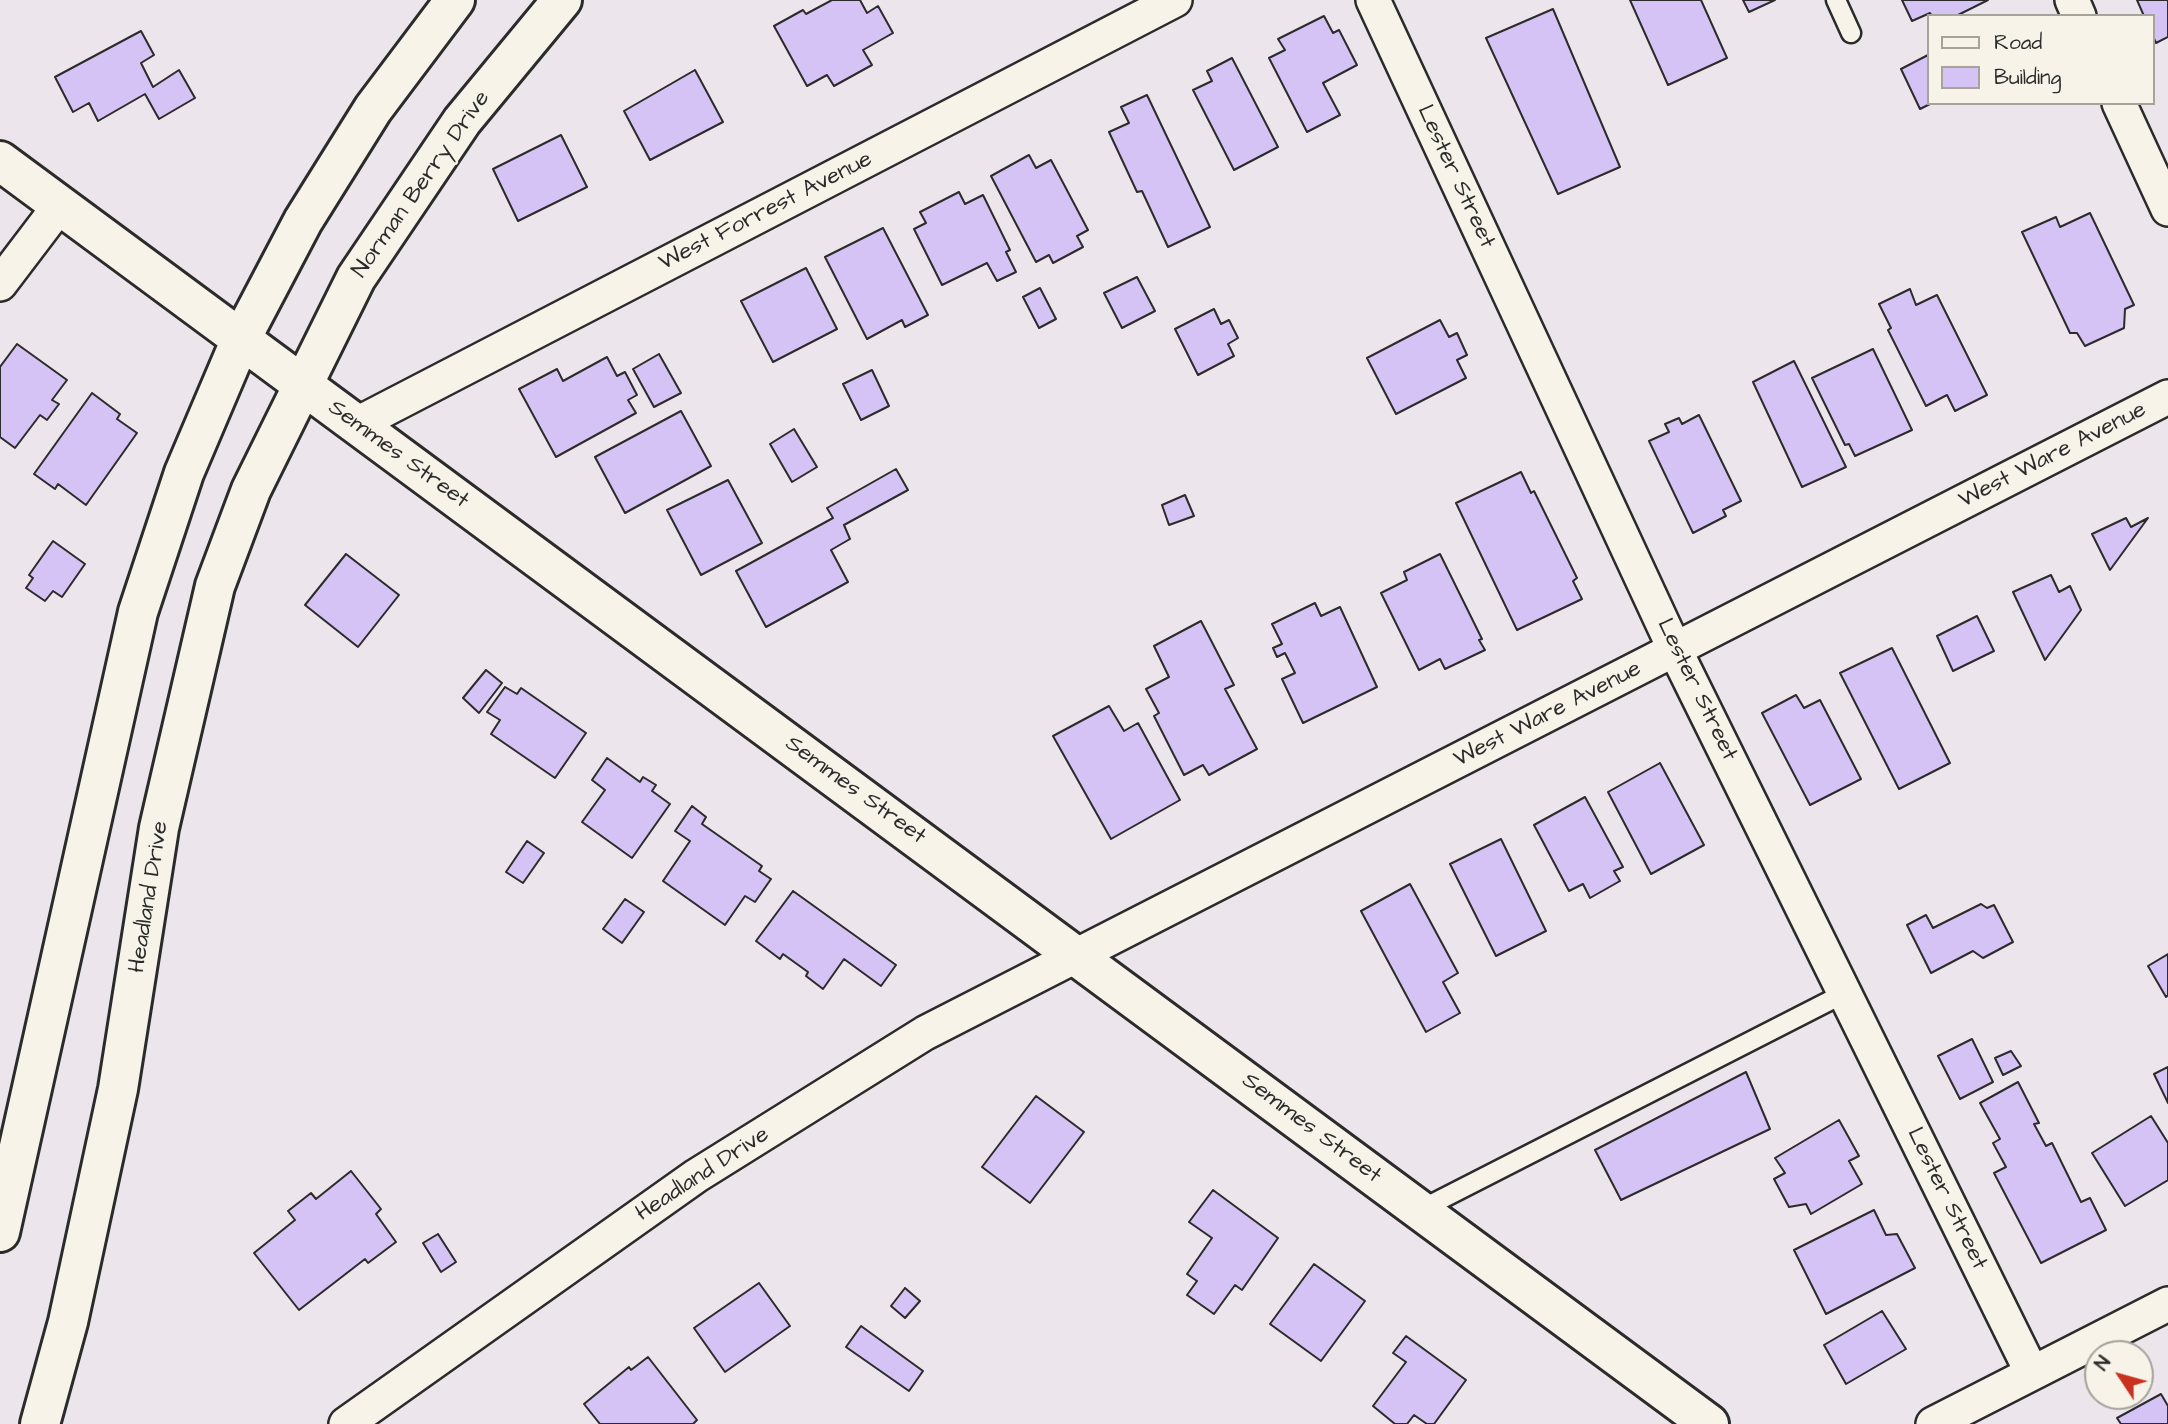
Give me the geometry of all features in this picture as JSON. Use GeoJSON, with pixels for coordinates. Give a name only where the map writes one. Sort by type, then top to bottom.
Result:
{"type":"FeatureCollection","features":[{"type":"Feature","properties":{"kind":"main road"},"geometry":{"type":"LineString","coordinates":[[0,1232],[138,612],[184,473],[241,339],[303,221],[373,109],[455,0]]}},
{"type":"Feature","properties":{"kind":"main road","name":"Norman Berry Drive"},"geometry":{"type":"LineString","coordinates":[[302,384],[356,278],[462,121],[562,0]]}},
{"type":"Feature","properties":{"kind":"main road","name":"Semmes Street"},"geometry":{"type":"LineString","coordinates":[[0,161],[1709,1424]]}},
{"type":"Feature","properties":{"kind":"main road","name":"Headland Drive"},"geometry":{"type":"LineString","coordinates":[[40,1424],[68,1322],[118,1089],[159,828],[215,586],[251,490],[302,384]]}},
{"type":"Feature","properties":{"kind":"street","name":"West Forrest Avenue"},"geometry":{"type":"LineString","coordinates":[[357,424],[1175,0]]}},
{"type":"Feature","properties":{"kind":"street","name":"Lester Street"},"geometry":{"type":"LineString","coordinates":[[1373,0],[1675,650],[2032,1373]]}},
{"type":"Feature","properties":{"kind":"street"},"geometry":{"type":"LineString","coordinates":[[2120,105],[2168,209]]}},
{"type":"Feature","properties":{"kind":"street"},"geometry":{"type":"LineString","coordinates":[[0,284],[60,205]]}},
{"type":"Feature","properties":{"kind":"street","name":"West Ware Avenue"},"geometry":{"type":"LineString","coordinates":[[1077,956],[2168,397]]}},
{"type":"Feature","properties":{"kind":"street","name":"Headland Drive"},"geometry":{"type":"LineString","coordinates":[[346,1424],[696,1176],[925,1033],[1077,956]]}},
{"type":"Feature","properties":{"kind":"street"},"geometry":{"type":"LineString","coordinates":[[1933,1424],[2168,1304]]}},
{"type":"Feature","properties":{"kind":"lane"},"geometry":{"type":"LineString","coordinates":[[1836,0],[1851,33]]}},
{"type":"Feature","properties":{"kind":"lane"},"geometry":{"type":"LineString","coordinates":[[1420,1210],[1844,993]]}},
{"type":"Feature","properties":{"kind":"building"},"geometry":{"type":"Polygon","coordinates":[[[832,0],[860,0],[867,13],[878,6],[893,33],[863,50],[872,65],[834,86],[827,75],[807,86],[774,26],[803,10],[806,14],[832,0]]]}},
{"type":"Feature","properties":{"kind":"building"},"geometry":{"type":"Polygon","coordinates":[[[1630,0],[1701,0],[1727,58],[1668,85],[1630,0]]]}},
{"type":"Feature","properties":{"kind":"building"},"geometry":{"type":"Polygon","coordinates":[[[1743,0],[1775,0],[1749,12],[1743,0]]]}},
{"type":"Feature","properties":{"kind":"building"},"geometry":{"type":"Polygon","coordinates":[[[1902,0],[1988,0],[1960,14],[1930,13],[1912,21],[1902,0]]]}},
{"type":"Feature","properties":{"kind":"building"},"geometry":{"type":"Polygon","coordinates":[[[2137,0],[2168,0],[2168,37],[2156,43],[2154,14],[2143,14],[2137,0]]]}},
{"type":"Feature","properties":{"kind":"building"},"geometry":{"type":"Polygon","coordinates":[[[1553,9],[1620,167],[1558,194],[1486,38],[1553,9]]]}},
{"type":"Feature","properties":{"kind":"building"},"geometry":{"type":"Polygon","coordinates":[[[1324,16],[1333,33],[1339,30],[1357,65],[1323,83],[1340,115],[1307,132],[1269,58],[1285,50],[1278,39],[1324,16]]]}},
{"type":"Feature","properties":{"kind":"building"},"geometry":{"type":"Polygon","coordinates":[[[141,31],[154,55],[141,63],[153,87],[179,70],[195,98],[159,119],[145,94],[98,121],[89,103],[73,112],[55,77],[141,31]]]}},
{"type":"Feature","properties":{"kind":"building"},"geometry":{"type":"Polygon","coordinates":[[[1926,56],[1928,105],[1920,109],[1901,69],[1926,56]]]}},
{"type":"Feature","properties":{"kind":"building"},"geometry":{"type":"Polygon","coordinates":[[[1232,58],[1278,147],[1234,170],[1193,90],[1212,81],[1207,71],[1232,58]]]}},
{"type":"Feature","properties":{"kind":"building"},"geometry":{"type":"Polygon","coordinates":[[[695,70],[723,122],[650,160],[624,111],[695,70]]]}},
{"type":"Feature","properties":{"kind":"building"},"geometry":{"type":"Polygon","coordinates":[[[1147,95],[1210,227],[1168,247],[1142,191],[1137,192],[1109,132],[1129,123],[1121,107],[1147,95]]]}},
{"type":"Feature","properties":{"kind":"building"},"geometry":{"type":"Polygon","coordinates":[[[561,135],[587,187],[518,221],[493,169],[561,135]]]}},
{"type":"Feature","properties":{"kind":"building"},"geometry":{"type":"Polygon","coordinates":[[[1029,155],[1036,168],[1051,160],[1088,230],[1077,236],[1083,247],[1053,263],[1049,255],[1036,262],[991,176],[1029,155]]]}},
{"type":"Feature","properties":{"kind":"building"},"geometry":{"type":"Polygon","coordinates":[[[959,192],[965,204],[983,195],[1010,250],[1006,252],[1016,272],[997,281],[987,263],[942,285],[914,229],[926,223],[920,212],[959,192]]]}},
{"type":"Feature","properties":{"kind":"building"},"geometry":{"type":"Polygon","coordinates":[[[2090,213],[2134,305],[2125,309],[2124,328],[2085,346],[2077,333],[2070,333],[2022,232],[2056,217],[2060,227],[2090,213]]]}},
{"type":"Feature","properties":{"kind":"building"},"geometry":{"type":"Polygon","coordinates":[[[883,228],[928,315],[905,327],[902,320],[867,339],[825,257],[883,228]]]}},
{"type":"Feature","properties":{"kind":"building"},"geometry":{"type":"Polygon","coordinates":[[[806,268],[837,329],[773,362],[741,301],[806,268]]]}},
{"type":"Feature","properties":{"kind":"building"},"geometry":{"type":"Polygon","coordinates":[[[1137,277],[1155,311],[1122,328],[1104,293],[1137,277]]]}},
{"type":"Feature","properties":{"kind":"building"},"geometry":{"type":"Polygon","coordinates":[[[1040,288],[1056,319],[1039,328],[1023,297],[1040,288]]]}},
{"type":"Feature","properties":{"kind":"building"},"geometry":{"type":"Polygon","coordinates":[[[1910,289],[1916,305],[1937,295],[1987,395],[1955,411],[1947,395],[1926,406],[1888,330],[1891,328],[1879,304],[1910,289]]]}},
{"type":"Feature","properties":{"kind":"building"},"geometry":{"type":"Polygon","coordinates":[[[1214,309],[1221,324],[1229,320],[1238,338],[1228,344],[1234,356],[1198,375],[1175,329],[1214,309]]]}},
{"type":"Feature","properties":{"kind":"building"},"geometry":{"type":"Polygon","coordinates":[[[1440,320],[1449,337],[1457,333],[1467,355],[1457,360],[1466,378],[1396,414],[1367,358],[1440,320]]]}},
{"type":"Feature","properties":{"kind":"building"},"geometry":{"type":"Polygon","coordinates":[[[17,344],[67,380],[52,400],[59,404],[47,420],[40,415],[15,448],[0,437],[0,367],[17,344]]]}},
{"type":"Feature","properties":{"kind":"building"},"geometry":{"type":"Polygon","coordinates":[[[1873,349],[1912,430],[1855,456],[1849,444],[1845,445],[1812,378],[1873,349]]]}},
{"type":"Feature","properties":{"kind":"building"},"geometry":{"type":"Polygon","coordinates":[[[659,354],[681,393],[654,407],[633,369],[659,354]]]}},
{"type":"Feature","properties":{"kind":"building"},"geometry":{"type":"Polygon","coordinates":[[[607,357],[617,376],[625,372],[637,395],[628,400],[636,413],[556,457],[519,389],[557,369],[563,381],[607,357]]]}},
{"type":"Feature","properties":{"kind":"building"},"geometry":{"type":"Polygon","coordinates":[[[1794,361],[1846,467],[1802,487],[1753,382],[1794,361]]]}},
{"type":"Feature","properties":{"kind":"building"},"geometry":{"type":"Polygon","coordinates":[[[872,370],[889,406],[861,420],[843,384],[872,370]]]}},
{"type":"Feature","properties":{"kind":"building"},"geometry":{"type":"Polygon","coordinates":[[[92,393],[120,414],[117,419],[137,433],[86,505],[58,484],[55,489],[34,474],[92,393]]]}},
{"type":"Feature","properties":{"kind":"building"},"geometry":{"type":"Polygon","coordinates":[[[681,411],[711,466],[625,513],[595,457],[681,411]]]}},
{"type":"Feature","properties":{"kind":"building"},"geometry":{"type":"Polygon","coordinates":[[[1699,415],[1741,501],[1723,510],[1726,516],[1693,533],[1649,441],[1669,432],[1665,424],[1679,418],[1682,424],[1699,415]]]}},
{"type":"Feature","properties":{"kind":"building"},"geometry":{"type":"Polygon","coordinates":[[[794,429],[817,467],[792,482],[770,444],[794,429]]]}},
{"type":"Feature","properties":{"kind":"building"},"geometry":{"type":"Polygon","coordinates":[[[896,469],[908,490],[844,525],[850,539],[831,550],[848,582],[766,627],[736,571],[833,518],[827,508],[896,469]]]}},
{"type":"Feature","properties":{"kind":"building"},"geometry":{"type":"Polygon","coordinates":[[[1521,472],[1531,493],[1534,491],[1577,578],[1573,581],[1582,599],[1517,630],[1456,503],[1521,472]]]}},
{"type":"Feature","properties":{"kind":"building"},"geometry":{"type":"Polygon","coordinates":[[[728,480],[762,543],[701,575],[667,510],[728,480]]]}},
{"type":"Feature","properties":{"kind":"building"},"geometry":{"type":"Polygon","coordinates":[[[1185,495],[1194,516],[1169,525],[1162,505],[1185,495]]]}},
{"type":"Feature","properties":{"kind":"building"},"geometry":{"type":"Polygon","coordinates":[[[2126,518],[2131,527],[2148,518],[2110,570],[2092,534],[2126,518]]]}},
{"type":"Feature","properties":{"kind":"building"},"geometry":{"type":"Polygon","coordinates":[[[53,541],[85,564],[62,597],[53,591],[45,601],[26,588],[33,578],[29,575],[53,541]]]}},
{"type":"Feature","properties":{"kind":"building"},"geometry":{"type":"Polygon","coordinates":[[[346,554],[399,595],[358,647],[305,605],[346,554]]]}},
{"type":"Feature","properties":{"kind":"building"},"geometry":{"type":"Polygon","coordinates":[[[1440,554],[1485,650],[1445,669],[1440,659],[1419,670],[1381,593],[1407,580],[1404,572],[1440,554]]]}},
{"type":"Feature","properties":{"kind":"building"},"geometry":{"type":"Polygon","coordinates":[[[2051,575],[2059,592],[2070,586],[2081,610],[2045,660],[2013,592],[2051,575]]]}},
{"type":"Feature","properties":{"kind":"building"},"geometry":{"type":"Polygon","coordinates":[[[1315,603],[1321,616],[1340,607],[1377,687],[1303,723],[1282,679],[1295,673],[1285,653],[1277,657],[1273,648],[1282,644],[1272,624],[1315,603]]]}},
{"type":"Feature","properties":{"kind":"building"},"geometry":{"type":"Polygon","coordinates":[[[1977,616],[1994,651],[1953,671],[1937,636],[1977,616]]]}},
{"type":"Feature","properties":{"kind":"building"},"geometry":{"type":"Polygon","coordinates":[[[1201,621],[1234,685],[1225,689],[1257,749],[1209,775],[1203,765],[1184,775],[1154,716],[1159,713],[1146,689],[1169,677],[1154,646],[1201,621]]]}},
{"type":"Feature","properties":{"kind":"building"},"geometry":{"type":"Polygon","coordinates":[[[1892,648],[1950,763],[1899,789],[1840,673],[1892,648]]]}},
{"type":"Feature","properties":{"kind":"building"},"geometry":{"type":"Polygon","coordinates":[[[486,670],[502,683],[479,713],[463,698],[486,670]]]}},
{"type":"Feature","properties":{"kind":"building"},"geometry":{"type":"Polygon","coordinates":[[[505,687],[517,694],[521,688],[586,733],[555,778],[491,734],[500,720],[487,712],[505,687]]]}},
{"type":"Feature","properties":{"kind":"building"},"geometry":{"type":"Polygon","coordinates":[[[1796,695],[1804,708],[1820,700],[1861,779],[1810,805],[1762,713],[1796,695]]]}},
{"type":"Feature","properties":{"kind":"building"},"geometry":{"type":"Polygon","coordinates":[[[1109,706],[1124,731],[1138,723],[1180,800],[1111,839],[1053,736],[1109,706]]]}},
{"type":"Feature","properties":{"kind":"building"},"geometry":{"type":"Polygon","coordinates":[[[607,758],[640,782],[643,777],[656,785],[652,791],[670,804],[632,858],[582,822],[605,790],[592,780],[607,758]]]}},
{"type":"Feature","properties":{"kind":"building"},"geometry":{"type":"Polygon","coordinates":[[[1660,763],[1704,845],[1651,874],[1608,792],[1660,763]]]}},
{"type":"Feature","properties":{"kind":"building"},"geometry":{"type":"Polygon","coordinates":[[[1585,797],[1623,867],[1614,871],[1620,881],[1590,898],[1583,884],[1569,891],[1534,825],[1585,797]]]}},
{"type":"Feature","properties":{"kind":"building"},"geometry":{"type":"Polygon","coordinates":[[[692,806],[706,817],[702,824],[762,866],[759,871],[771,879],[755,902],[745,896],[725,925],[663,881],[690,841],[675,831],[692,806]]]}},
{"type":"Feature","properties":{"kind":"building"},"geometry":{"type":"Polygon","coordinates":[[[1501,839],[1546,931],[1496,956],[1450,864],[1501,839]]]}},
{"type":"Feature","properties":{"kind":"building"},"geometry":{"type":"Polygon","coordinates":[[[527,841],[544,853],[523,883],[506,872],[527,841]]]}},
{"type":"Feature","properties":{"kind":"building"},"geometry":{"type":"Polygon","coordinates":[[[1410,884],[1458,973],[1443,982],[1460,1013],[1426,1032],[1361,911],[1410,884]]]}},
{"type":"Feature","properties":{"kind":"building"},"geometry":{"type":"Polygon","coordinates":[[[793,891],[896,965],[881,986],[844,959],[823,989],[806,976],[808,972],[783,954],[780,959],[756,941],[793,891]]]}},
{"type":"Feature","properties":{"kind":"building"},"geometry":{"type":"Polygon","coordinates":[[[625,899],[644,912],[622,943],[603,929],[625,899]]]}},
{"type":"Feature","properties":{"kind":"building"},"geometry":{"type":"Polygon","coordinates":[[[1981,904],[1987,908],[1994,905],[2013,942],[1983,958],[1973,951],[1931,973],[1907,925],[1926,915],[1933,928],[1981,904]]]}},
{"type":"Feature","properties":{"kind":"building"},"geometry":{"type":"Polygon","coordinates":[[[2168,954],[2168,995],[2166,997],[2148,966],[2168,954]]]}},
{"type":"Feature","properties":{"kind":"building"},"geometry":{"type":"Polygon","coordinates":[[[1972,1039],[1993,1082],[1960,1099],[1938,1056],[1972,1039]]]}},
{"type":"Feature","properties":{"kind":"building"},"geometry":{"type":"Polygon","coordinates":[[[2011,1051],[2021,1066],[2003,1075],[1995,1058],[2011,1051]]]}},
{"type":"Feature","properties":{"kind":"building"},"geometry":{"type":"Polygon","coordinates":[[[2168,1067],[2168,1103],[2154,1074],[2168,1067]]]}},
{"type":"Feature","properties":{"kind":"building"},"geometry":{"type":"Polygon","coordinates":[[[1746,1072],[1770,1129],[1621,1200],[1595,1150],[1746,1072]]]}},
{"type":"Feature","properties":{"kind":"building"},"geometry":{"type":"Polygon","coordinates":[[[2018,1082],[2039,1123],[2034,1124],[2046,1146],[2052,1143],[2081,1202],[2090,1198],[2106,1230],[2041,1263],[1994,1173],[2006,1167],[1993,1143],[2000,1139],[1980,1103],[2018,1082]]]}},
{"type":"Feature","properties":{"kind":"building"},"geometry":{"type":"Polygon","coordinates":[[[1036,1096],[1084,1132],[1030,1203],[982,1167],[1036,1096]]]}},
{"type":"Feature","properties":{"kind":"building"},"geometry":{"type":"Polygon","coordinates":[[[2151,1116],[2168,1143],[2168,1180],[2125,1206],[2092,1153],[2151,1116]]]}},
{"type":"Feature","properties":{"kind":"building"},"geometry":{"type":"Polygon","coordinates":[[[1839,1120],[1859,1156],[1849,1161],[1862,1184],[1811,1214],[1806,1204],[1789,1207],[1774,1179],[1785,1173],[1775,1158],[1839,1120]]]}},
{"type":"Feature","properties":{"kind":"building"},"geometry":{"type":"Polygon","coordinates":[[[351,1171],[381,1209],[376,1214],[396,1242],[368,1263],[365,1259],[299,1310],[254,1253],[295,1220],[288,1211],[311,1193],[316,1199],[351,1171]]]}},
{"type":"Feature","properties":{"kind":"building"},"geometry":{"type":"Polygon","coordinates":[[[1213,1190],[1278,1238],[1242,1290],[1235,1285],[1214,1314],[1187,1295],[1197,1281],[1187,1274],[1212,1238],[1189,1222],[1213,1190]]]}},
{"type":"Feature","properties":{"kind":"building"},"geometry":{"type":"Polygon","coordinates":[[[1874,1210],[1886,1235],[1897,1234],[1915,1268],[1826,1314],[1794,1250],[1874,1210]]]}},
{"type":"Feature","properties":{"kind":"building"},"geometry":{"type":"Polygon","coordinates":[[[438,1234],[456,1262],[441,1272],[423,1243],[438,1234]]]}},
{"type":"Feature","properties":{"kind":"building"},"geometry":{"type":"Polygon","coordinates":[[[1314,1264],[1365,1301],[1321,1361],[1270,1324],[1314,1264]]]}},
{"type":"Feature","properties":{"kind":"building"},"geometry":{"type":"Polygon","coordinates":[[[759,1283],[790,1326],[725,1372],[694,1328],[759,1283]]]}},
{"type":"Feature","properties":{"kind":"building"},"geometry":{"type":"Polygon","coordinates":[[[905,1288],[920,1301],[905,1318],[891,1306],[905,1288]]]}},
{"type":"Feature","properties":{"kind":"building"},"geometry":{"type":"Polygon","coordinates":[[[1882,1311],[1906,1349],[1846,1384],[1824,1345],[1882,1311]]]}},
{"type":"Feature","properties":{"kind":"building"},"geometry":{"type":"Polygon","coordinates":[[[861,1326],[923,1371],[909,1391],[846,1347],[861,1326]]]}},
{"type":"Feature","properties":{"kind":"building"},"geometry":{"type":"Polygon","coordinates":[[[1406,1336],[1466,1380],[1434,1424],[1427,1424],[1414,1415],[1407,1424],[1395,1424],[1373,1406],[1406,1362],[1393,1353],[1406,1336]]]}},
{"type":"Feature","properties":{"kind":"building"},"geometry":{"type":"Polygon","coordinates":[[[648,1357],[697,1420],[693,1424],[600,1424],[584,1404],[629,1367],[631,1370],[648,1357]]]}},
{"type":"Feature","properties":{"kind":"building"},"geometry":{"type":"Polygon","coordinates":[[[2161,1394],[2168,1406],[2168,1424],[2121,1424],[2117,1418],[2132,1410],[2154,1410],[2154,1398],[2161,1394]]]}}]}
